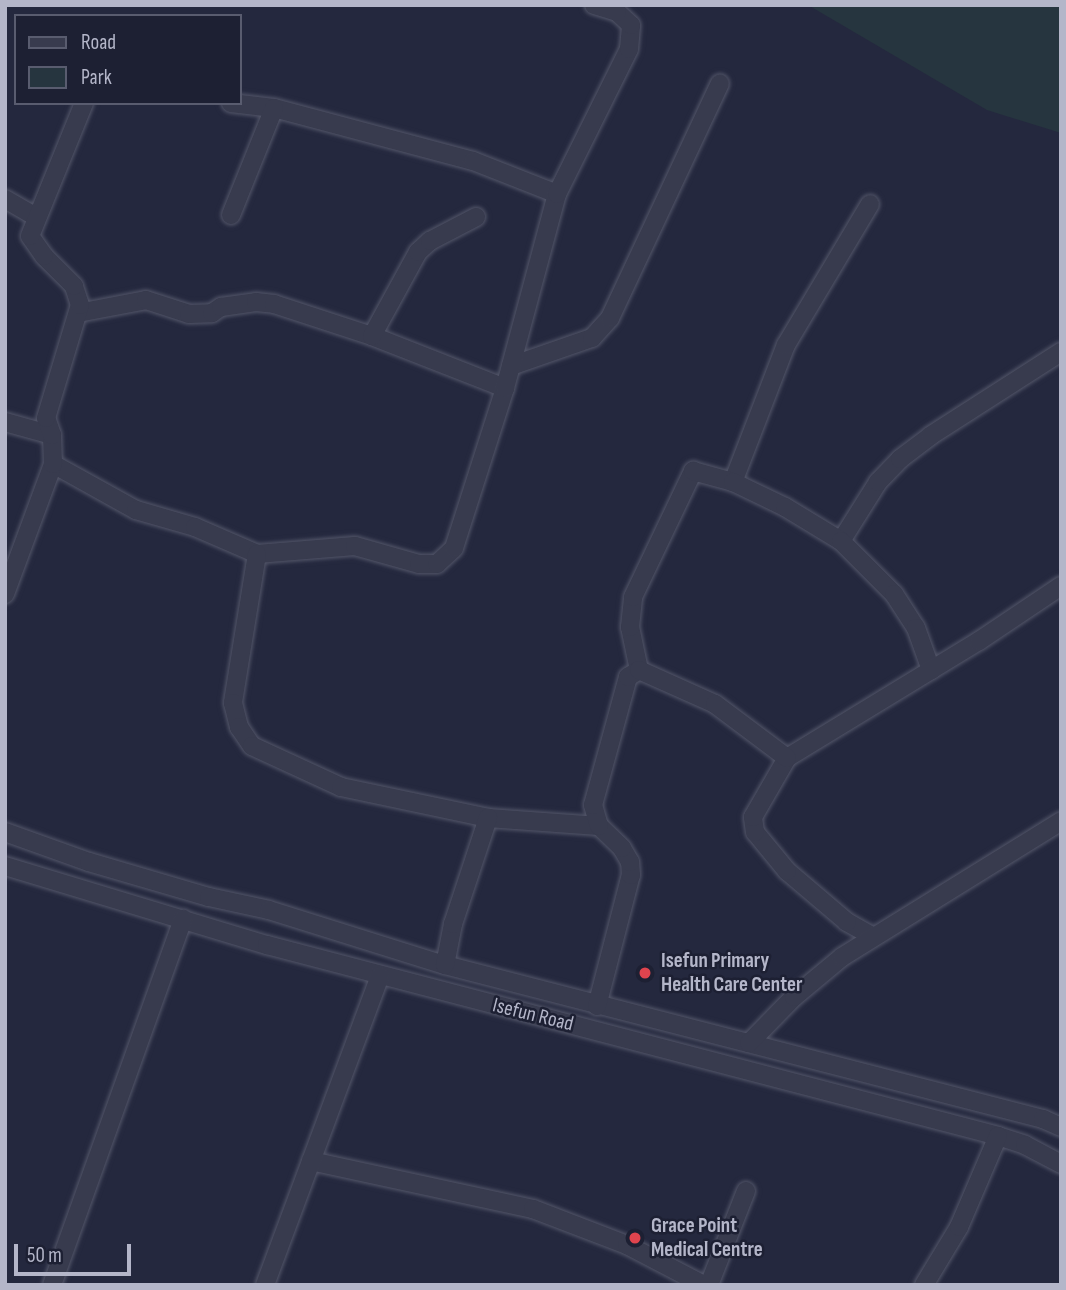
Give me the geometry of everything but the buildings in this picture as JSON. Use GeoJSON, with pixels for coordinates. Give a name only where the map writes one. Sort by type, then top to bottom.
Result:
{"type":"FeatureCollection","features":[{"type":"Feature","properties":{"kind":"street"},"geometry":{"type":"LineString","coordinates":[[53,464],[136,510],[195,527],[257,554],[355,546],[419,564],[436,564],[454,548],[505,388],[557,194],[629,49],[631,25],[617,12],[594,5]]}},
{"type":"Feature","properties":{"kind":"street"},"geometry":{"type":"LineString","coordinates":[[511,366],[592,338],[610,318],[720,83]]}},
{"type":"Feature","properties":{"kind":"street"},"geometry":{"type":"LineString","coordinates":[[242,104],[274,108],[473,161],[557,194]]}},
{"type":"Feature","properties":{"kind":"street"},"geometry":{"type":"LineString","coordinates":[[5,594],[53,464],[52,435],[46,418],[80,305],[74,286],[44,256],[30,236],[83,105]]}},
{"type":"Feature","properties":{"kind":"street"},"geometry":{"type":"LineString","coordinates":[[231,215],[274,108]]}},
{"type":"Feature","properties":{"kind":"street"},"geometry":{"type":"LineString","coordinates":[[5,199],[36,217]]}},
{"type":"Feature","properties":{"kind":"street"},"geometry":{"type":"LineString","coordinates":[[733,482],[786,345],[870,204]]}},
{"type":"Feature","properties":{"kind":"street"},"geometry":{"type":"LineString","coordinates":[[372,336],[418,252],[430,241],[476,216]]}},
{"type":"Feature","properties":{"kind":"street"},"geometry":{"type":"LineString","coordinates":[[78,313],[146,300],[189,314],[212,313],[221,307],[256,302],[274,304],[372,336],[505,388]]}},
{"type":"Feature","properties":{"kind":"street"},"geometry":{"type":"LineString","coordinates":[[841,541],[878,482],[900,458],[1061,352]]}},
{"type":"Feature","properties":{"kind":"street"},"geometry":{"type":"LineString","coordinates":[[5,422],[52,435]]}},
{"type":"Feature","properties":{"kind":"street"},"geometry":{"type":"LineString","coordinates":[[639,670],[630,627],[633,597],[693,471],[733,482],[785,507],[841,541],[894,594],[916,628],[931,670]]}},
{"type":"Feature","properties":{"kind":"street"},"geometry":{"type":"LineString","coordinates":[[257,554],[233,703],[239,727],[252,746],[341,787],[488,818],[599,826]]}},
{"type":"Feature","properties":{"kind":"street"},"geometry":{"type":"LineString","coordinates":[[872,936],[847,922],[787,871],[755,832],[753,817],[787,758],[1061,586]]}},
{"type":"Feature","properties":{"kind":"street"},"geometry":{"type":"LineString","coordinates":[[639,670],[715,704],[787,758]]}},
{"type":"Feature","properties":{"kind":"street"},"geometry":{"type":"LineString","coordinates":[[597,1006],[631,875],[630,862],[622,848],[599,826],[593,805],[594,793],[628,677],[639,670]]}},
{"type":"Feature","properties":{"kind":"street"},"geometry":{"type":"LineString","coordinates":[[445,965],[453,924],[488,818]]}},
{"type":"Feature","properties":{"kind":"street"},"geometry":{"type":"LineString","coordinates":[[749,1042],[794,997],[842,957],[1061,821]]}},
{"type":"Feature","properties":{"kind":"street","name":"Isefun Road"},"geometry":{"type":"LineString","coordinates":[[5,832],[89,862],[209,897],[269,910],[445,965],[1043,1119],[1061,1127]]}},
{"type":"Feature","properties":{"kind":"street","name":"Isefun Road"},"geometry":{"type":"LineString","coordinates":[[5,866],[380,976],[998,1136],[1025,1145],[1061,1164]]}},
{"type":"Feature","properties":{"kind":"street"},"geometry":{"type":"LineString","coordinates":[[52,1285],[183,919]]}},
{"type":"Feature","properties":{"kind":"street"},"geometry":{"type":"LineString","coordinates":[[842,957],[847,922]]}},
{"type":"Feature","properties":{"kind":"street"},"geometry":{"type":"LineString","coordinates":[[265,1285],[380,976]]}},
{"type":"Feature","properties":{"kind":"street"},"geometry":{"type":"LineString","coordinates":[[924,1285],[959,1227],[998,1136]]}},
{"type":"Feature","properties":{"kind":"street"},"geometry":{"type":"LineString","coordinates":[[311,1161],[533,1209],[626,1245],[706,1285],[746,1191]]}},
{"type":"Feature","properties":{"kind":"green space"},"geometry":{"type":"Polygon","coordinates":[[[808,5],[1061,5],[1061,133],[987,110],[808,5]]]}},
{"type":"Feature","properties":{"kind":"place","name":"Isefun Primary Health Care Center"},"geometry":{"type":"Point","coordinates":[645,973]}},
{"type":"Feature","properties":{"kind":"place","name":"Grace Point Medical Centre"},"geometry":{"type":"Point","coordinates":[635,1238]}}]}
